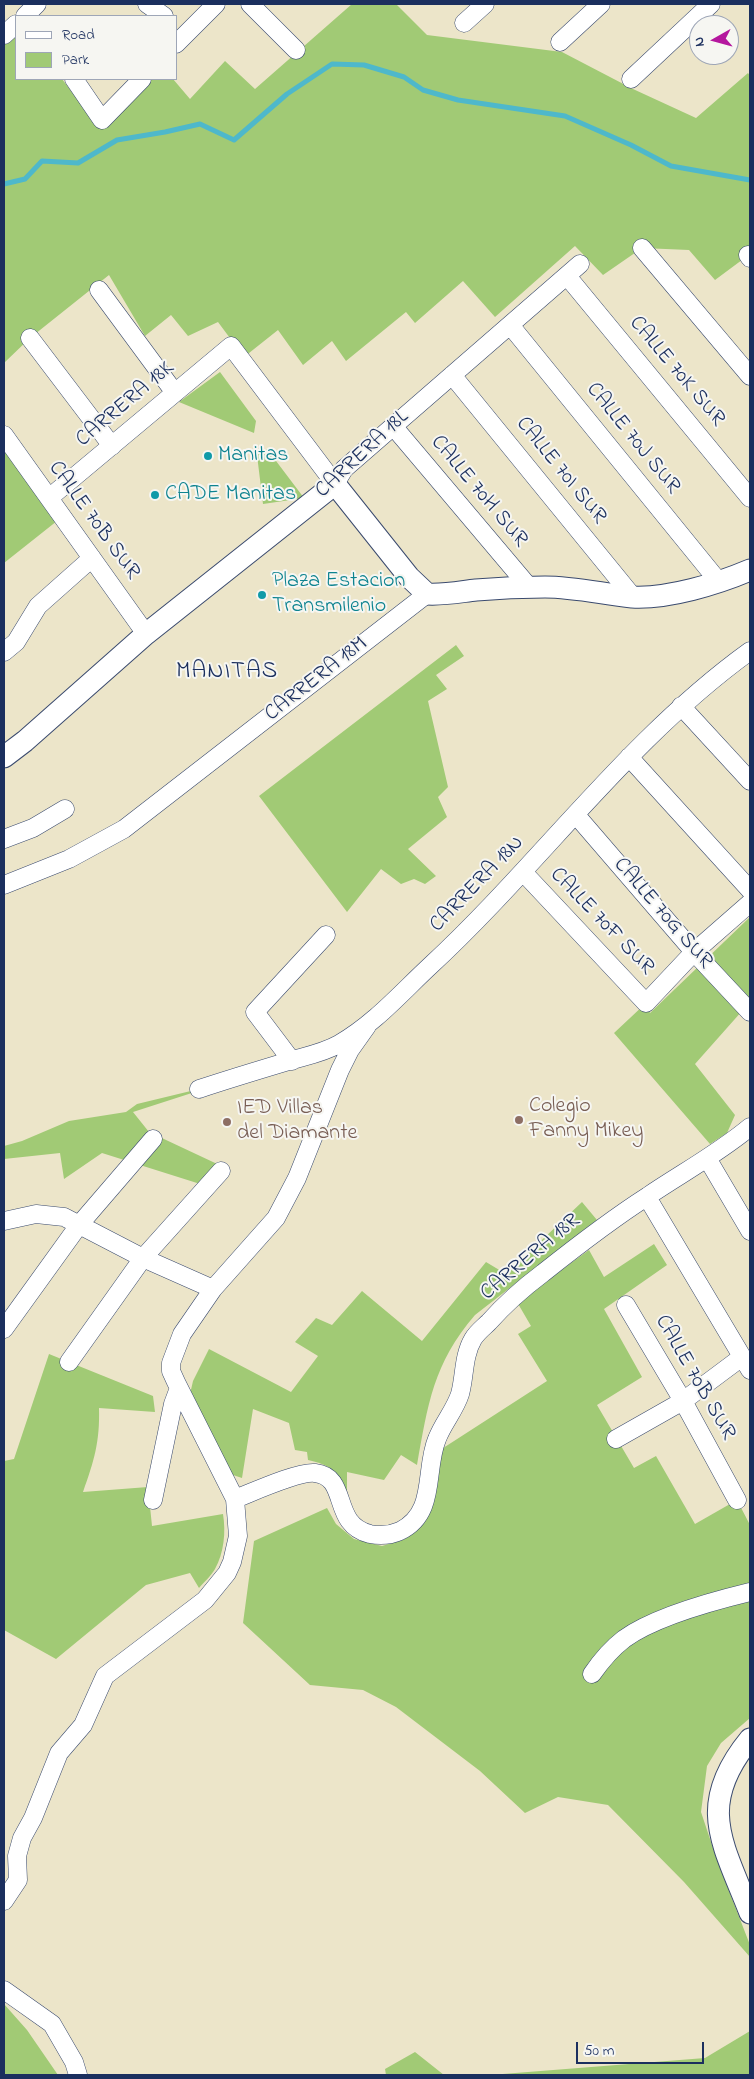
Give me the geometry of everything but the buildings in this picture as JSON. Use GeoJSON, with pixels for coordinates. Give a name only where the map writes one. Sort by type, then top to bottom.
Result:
{"type":"FeatureCollection","features":[{"type":"Feature","properties":{"kind":"street"},"geometry":{"type":"LineString","coordinates":[[147,4],[163,15]]}},
{"type":"Feature","properties":{"kind":"street"},"geometry":{"type":"LineString","coordinates":[[180,34],[216,4]]}},
{"type":"Feature","properties":{"kind":"street"},"geometry":{"type":"LineString","coordinates":[[250,4],[296,50]]}},
{"type":"Feature","properties":{"kind":"street"},"geometry":{"type":"LineString","coordinates":[[464,23],[485,4]]}},
{"type":"Feature","properties":{"kind":"street"},"geometry":{"type":"LineString","coordinates":[[560,42],[601,4]]}},
{"type":"Feature","properties":{"kind":"street"},"geometry":{"type":"LineString","coordinates":[[631,80],[711,4]]}},
{"type":"Feature","properties":{"kind":"street"},"geometry":{"type":"LineString","coordinates":[[4,35],[15,24]]}},
{"type":"Feature","properties":{"kind":"street"},"geometry":{"type":"LineString","coordinates":[[75,80],[102,120],[141,80]]}},
{"type":"Feature","properties":{"kind":"street"},"geometry":{"type":"LineString","coordinates":[[642,248],[750,376]]}},
{"type":"Feature","properties":{"kind":"street","name":"CARRERA 18L"},"geometry":{"type":"LineString","coordinates":[[4,757],[25,741],[146,634],[334,484],[344,468],[574,270]]}},
{"type":"Feature","properties":{"kind":"street","name":"CALLE 70K SUR"},"geometry":{"type":"LineString","coordinates":[[574,270],[750,498]]}},
{"type":"Feature","properties":{"kind":"street"},"geometry":{"type":"LineString","coordinates":[[98,290],[175,393]]}},
{"type":"Feature","properties":{"kind":"street","name":"CALLE 70J SUR"},"geometry":{"type":"LineString","coordinates":[[510,325],[719,582]]}},
{"type":"Feature","properties":{"kind":"street"},"geometry":{"type":"LineString","coordinates":[[30,338],[112,446]]}},
{"type":"Feature","properties":{"kind":"street","name":"CARRERA 18K"},"geometry":{"type":"LineString","coordinates":[[49,498],[231,346],[334,484]]}},
{"type":"Feature","properties":{"kind":"street","name":"CALLE 70I SUR"},"geometry":{"type":"LineString","coordinates":[[452,375],[633,597]]}},
{"type":"Feature","properties":{"kind":"street","name":"CALLE 70H SUR"},"geometry":{"type":"LineString","coordinates":[[393,426],[529,587]]}},
{"type":"Feature","properties":{"kind":"street","name":"CALLE 70B SUR"},"geometry":{"type":"LineString","coordinates":[[4,435],[146,634]]}},
{"type":"Feature","properties":{"kind":"street"},"geometry":{"type":"LineString","coordinates":[[334,484],[408,577],[427,594],[529,587],[579,589],[633,597],[659,595],[719,582],[750,570]]}},
{"type":"Feature","properties":{"kind":"street"},"geometry":{"type":"LineString","coordinates":[[4,652],[16,642],[38,606],[92,558]]}},
{"type":"Feature","properties":{"kind":"street","name":"CARRERA 18M"},"geometry":{"type":"LineString","coordinates":[[4,885],[70,859],[124,829],[427,594]]}},
{"type":"Feature","properties":{"kind":"street","name":"CARRERA 18N"},"geometry":{"type":"LineString","coordinates":[[199,1088],[318,1054],[367,1026],[478,921],[629,757],[681,706],[712,679],[748,657]]}},
{"type":"Feature","properties":{"kind":"street"},"geometry":{"type":"LineString","coordinates":[[681,706],[750,781]]}},
{"type":"Feature","properties":{"kind":"street"},"geometry":{"type":"LineString","coordinates":[[629,757],[750,890]]}},
{"type":"Feature","properties":{"kind":"street"},"geometry":{"type":"LineString","coordinates":[[4,839],[33,828],[65,809]]}},
{"type":"Feature","properties":{"kind":"street","name":"CALLE 70G SUR"},"geometry":{"type":"LineString","coordinates":[[576,815],[694,952],[750,1012]]}},
{"type":"Feature","properties":{"kind":"street","name":"CALLE 70F SUR"},"geometry":{"type":"LineString","coordinates":[[522,872],[646,1003],[694,952]]}},
{"type":"Feature","properties":{"kind":"street"},"geometry":{"type":"LineString","coordinates":[[694,952],[750,903]]}},
{"type":"Feature","properties":{"kind":"street"},"geometry":{"type":"LineString","coordinates":[[292,1060],[255,1012],[326,935]]}},
{"type":"Feature","properties":{"kind":"street"},"geometry":{"type":"LineString","coordinates":[[4,1901],[18,1880],[17,1856],[22,1838],[33,1818],[59,1753],[83,1725],[105,1676],[189,1614],[215,1589],[227,1573],[234,1556],[238,1536],[235,1499],[171,1371],[174,1353],[182,1334],[213,1289],[276,1218],[297,1178],[340,1070],[350,1050],[367,1026]]}},
{"type":"Feature","properties":{"kind":"street","name":"CARRERA 18R"},"geometry":{"type":"LineString","coordinates":[[235,1499],[302,1474],[316,1473],[324,1475],[334,1484],[349,1522],[361,1531],[384,1535],[398,1531],[411,1523],[426,1502],[429,1488],[430,1458],[437,1438],[459,1396],[465,1361],[474,1337],[514,1295],[575,1248],[646,1197],[750,1127]]}},
{"type":"Feature","properties":{"kind":"street"},"geometry":{"type":"LineString","coordinates":[[4,1329],[79,1226],[153,1139]]}},
{"type":"Feature","properties":{"kind":"street"},"geometry":{"type":"LineString","coordinates":[[706,1158],[750,1231]]}},
{"type":"Feature","properties":{"kind":"street"},"geometry":{"type":"LineString","coordinates":[[69,1362],[144,1258],[221,1171]]}},
{"type":"Feature","properties":{"kind":"street"},"geometry":{"type":"LineString","coordinates":[[616,1439],[746,1364],[646,1197]]}},
{"type":"Feature","properties":{"kind":"street"},"geometry":{"type":"LineString","coordinates":[[4,1221],[36,1214],[64,1217],[144,1258],[213,1289]]}},
{"type":"Feature","properties":{"kind":"street","name":"CALLE 70B SUR"},"geometry":{"type":"LineString","coordinates":[[626,1305],[683,1401],[737,1500]]}},
{"type":"Feature","properties":{"kind":"street"},"geometry":{"type":"LineString","coordinates":[[153,1500],[179,1388]]}},
{"type":"Feature","properties":{"kind":"street"},"geometry":{"type":"LineString","coordinates":[[592,1674],[601,1661],[623,1640],[650,1624],[715,1600],[750,1592]]}},
{"type":"Feature","properties":{"kind":"street"},"geometry":{"type":"LineString","coordinates":[[750,1739],[733,1762],[722,1785],[717,1806],[718,1825],[723,1843],[746,1888],[750,1913]]}},
{"type":"Feature","properties":{"kind":"street"},"geometry":{"type":"LineString","coordinates":[[4,1990],[52,2024],[74,2062],[78,2075]]}},
{"type":"Feature","properties":{"kind":"green space"},"geometry":{"type":"Polygon","coordinates":[[[352,4],[396,4],[427,35],[562,52],[633,89],[696,118],[748,73],[750,76],[750,254],[715,280],[689,250],[642,248],[603,275],[575,246],[495,317],[463,281],[415,323],[406,312],[346,361],[332,341],[303,365],[278,330],[244,357],[218,322],[188,336],[171,315],[145,336],[109,275],[30,338],[4,363],[4,40],[15,30],[15,80],[63,80],[98,126],[150,80],[174,80],[190,99],[225,61],[255,89],[352,4]]]}},
{"type":"Feature","properties":{"kind":"green space"},"geometry":{"type":"Polygon","coordinates":[[[220,372],[256,421],[254,433],[179,402],[220,372]]]}},
{"type":"Feature","properties":{"kind":"green space"},"geometry":{"type":"Polygon","coordinates":[[[4,435],[62,517],[4,563],[4,435]]]}},
{"type":"Feature","properties":{"kind":"green space"},"geometry":{"type":"Polygon","coordinates":[[[267,449],[304,498],[263,504],[257,455],[267,449]]]}},
{"type":"Feature","properties":{"kind":"green space"},"geometry":{"type":"Polygon","coordinates":[[[456,645],[464,656],[436,675],[447,689],[428,701],[448,787],[438,797],[447,817],[408,849],[436,876],[425,884],[414,879],[401,884],[381,869],[347,912],[259,796],[456,645]]]}},
{"type":"Feature","properties":{"kind":"green space"},"geometry":{"type":"Polygon","coordinates":[[[750,917],[750,1002],[695,1064],[735,1115],[727,1133],[710,1144],[614,1033],[646,1003],[650,1013],[750,917]]]}},
{"type":"Feature","properties":{"kind":"green space"},"geometry":{"type":"Polygon","coordinates":[[[199,1089],[198,1091],[133,1112],[149,1132],[230,1170],[216,1189],[102,1153],[64,1179],[60,1153],[4,1159],[4,1146],[22,1141],[69,1121],[126,1112],[137,1104],[199,1089]]]}},
{"type":"Feature","properties":{"kind":"green space"},"geometry":{"type":"Polygon","coordinates":[[[582,1202],[597,1220],[475,1315],[461,1333],[441,1368],[434,1386],[417,1465],[401,1455],[384,1480],[347,1472],[347,1492],[340,1479],[332,1470],[322,1464],[308,1460],[307,1452],[295,1450],[289,1423],[253,1409],[242,1478],[233,1475],[225,1465],[188,1403],[193,1381],[209,1349],[291,1392],[318,1356],[295,1342],[316,1318],[332,1325],[362,1291],[422,1341],[486,1262],[506,1274],[582,1202]]]}},
{"type":"Feature","properties":{"kind":"green space"},"geometry":{"type":"Polygon","coordinates":[[[654,1244],[667,1265],[604,1309],[642,1377],[597,1405],[634,1468],[656,1456],[695,1524],[737,1500],[750,1525],[750,1718],[721,1743],[707,1766],[701,1812],[717,1860],[750,1945],[750,1957],[684,1882],[608,1805],[558,1797],[525,1813],[480,1771],[396,1707],[363,1690],[310,1685],[243,1623],[254,1541],[327,1508],[336,1524],[354,1539],[382,1546],[405,1539],[420,1524],[437,1452],[547,1381],[518,1334],[531,1326],[517,1302],[589,1250],[604,1277],[654,1244]]]}},
{"type":"Feature","properties":{"kind":"green space"},"geometry":{"type":"Polygon","coordinates":[[[49,1354],[153,1396],[155,1412],[99,1408],[95,1451],[83,1492],[148,1487],[152,1526],[223,1514],[224,1528],[224,1542],[218,1563],[212,1574],[199,1588],[190,1573],[146,1585],[56,1659],[4,1630],[4,1461],[14,1459],[49,1354]]]}},
{"type":"Feature","properties":{"kind":"green space"},"geometry":{"type":"Polygon","coordinates":[[[4,2004],[27,2030],[58,2075],[4,2075],[4,2004]]]}},
{"type":"Feature","properties":{"kind":"green space"},"geometry":{"type":"Polygon","coordinates":[[[750,2031],[750,2075],[490,2075],[705,2058],[750,2031]]]}},
{"type":"Feature","properties":{"kind":"green space"},"geometry":{"type":"Polygon","coordinates":[[[415,2052],[444,2075],[386,2075],[385,2069],[415,2052]]]}},
{"type":"Feature","properties":{"kind":"waterway"},"geometry":{"type":"LineString","coordinates":[[4,184],[25,179],[42,161],[78,163],[117,140],[200,124],[234,140],[287,94],[332,64],[364,65],[404,77],[423,90],[458,100],[565,116],[631,145],[671,166],[750,180]]}},
{"type":"Feature","properties":{"kind":"place","name":"Manitas"},"geometry":{"type":"Point","coordinates":[208,456]}},
{"type":"Feature","properties":{"kind":"place","name":"CADE Manitas"},"geometry":{"type":"Point","coordinates":[155,495]}},
{"type":"Feature","properties":{"kind":"place","name":"Plaza Estacion Transmilenio"},"geometry":{"type":"Point","coordinates":[262,595]}},
{"type":"Feature","properties":{"kind":"place","name":"Colegio Fanny Mikey"},"geometry":{"type":"Point","coordinates":[519,1120]}},
{"type":"Feature","properties":{"kind":"place","name":"IED Villas del Diamante"},"geometry":{"type":"Point","coordinates":[227,1122]}},
{"type":"Feature","properties":{"kind":"district","name":"MANITAS"},"geometry":{"type":"Point","coordinates":[227,673]}}]}
